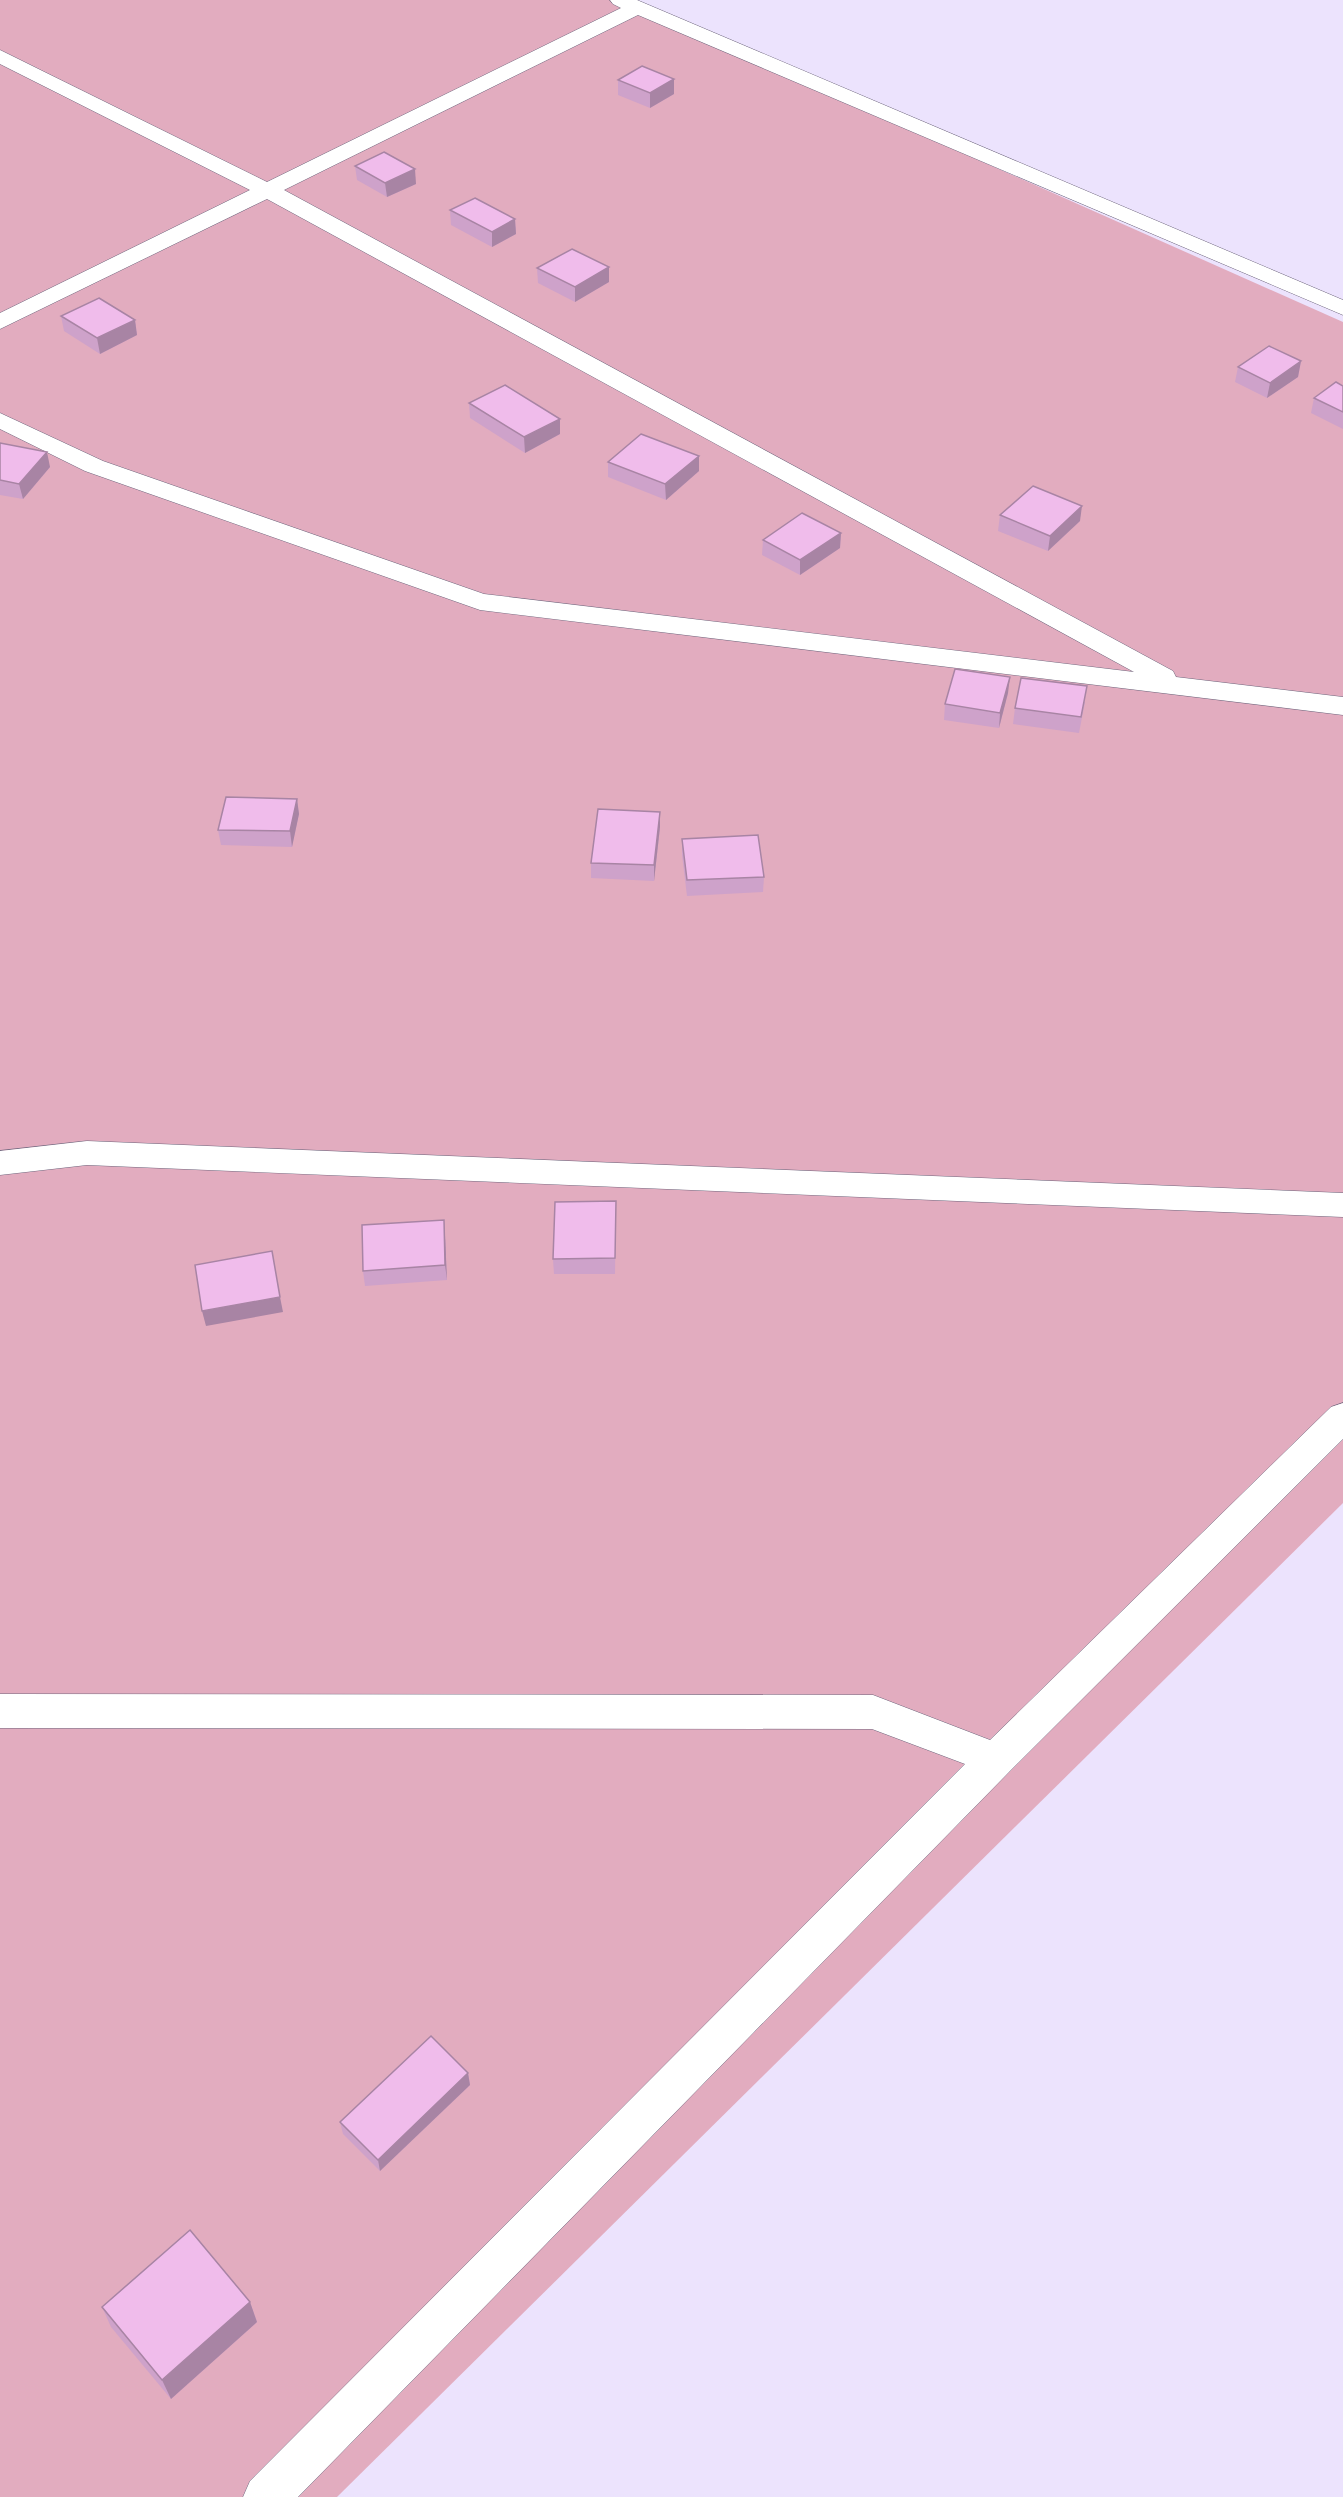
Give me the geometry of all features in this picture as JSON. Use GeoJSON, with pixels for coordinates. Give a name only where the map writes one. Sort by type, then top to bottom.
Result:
{"type":"FeatureCollection","features":[{"type":"Feature","properties":{"kind":"lane"},"geometry":{"type":"LineString","coordinates":[[0,322],[269,191],[629,4],[1343,308]]}},
{"type":"Feature","properties":{"kind":"lane"},"geometry":{"type":"LineString","coordinates":[[0,56],[269,191],[1179,686]]}},
{"type":"Feature","properties":{"kind":"lane"},"geometry":{"type":"LineString","coordinates":[[0,420],[94,465],[480,602],[1343,706]]}},
{"type":"Feature","properties":{"kind":"lane"},"geometry":{"type":"LineString","coordinates":[[0,1163],[87,1153],[1343,1205]]}},
{"type":"Feature","properties":{"kind":"lane"},"geometry":{"type":"LineString","coordinates":[[266,2497],[996,1759],[1343,1417]]}},
{"type":"Feature","properties":{"kind":"lane"},"geometry":{"type":"LineString","coordinates":[[0,1711],[873,1712],[996,1759]]}},
{"type":"Feature","properties":{"kind":"shaded area"},"geometry":{"type":"Polygon","coordinates":[[[0,0],[619,0],[1343,322],[1343,1503],[337,2497],[0,2497],[0,0]]]}},
{"type":"Feature","properties":{"kind":"building"},"geometry":{"type":"Polygon","coordinates":[[[642,66],[674,79],[650,93],[618,80],[642,66]]]}},
{"type":"Feature","properties":{"kind":"building"},"geometry":{"type":"Polygon","coordinates":[[[384,152],[415,169],[385,183],[355,166],[384,152]]]}},
{"type":"Feature","properties":{"kind":"building"},"geometry":{"type":"Polygon","coordinates":[[[475,198],[515,219],[492,232],[450,210],[475,198]]]}},
{"type":"Feature","properties":{"kind":"building"},"geometry":{"type":"Polygon","coordinates":[[[572,249],[609,267],[575,287],[537,268],[572,249]]]}},
{"type":"Feature","properties":{"kind":"building"},"geometry":{"type":"Polygon","coordinates":[[[99,298],[135,320],[97,338],[61,316],[99,298]]]}},
{"type":"Feature","properties":{"kind":"building"},"geometry":{"type":"Polygon","coordinates":[[[1269,346],[1301,361],[1270,383],[1238,367],[1269,346]]]}},
{"type":"Feature","properties":{"kind":"building"},"geometry":{"type":"Polygon","coordinates":[[[1336,382],[1343,386],[1343,412],[1314,398],[1336,382]]]}},
{"type":"Feature","properties":{"kind":"building"},"geometry":{"type":"Polygon","coordinates":[[[505,385],[560,419],[524,437],[469,403],[505,385]]]}},
{"type":"Feature","properties":{"kind":"building"},"geometry":{"type":"Polygon","coordinates":[[[641,434],[699,456],[665,484],[608,462],[641,434]]]}},
{"type":"Feature","properties":{"kind":"building"},"geometry":{"type":"Polygon","coordinates":[[[0,443],[47,452],[19,484],[0,480],[0,443]]]}},
{"type":"Feature","properties":{"kind":"building"},"geometry":{"type":"Polygon","coordinates":[[[1033,486],[1082,506],[1050,536],[1000,515],[1033,486]]]}},
{"type":"Feature","properties":{"kind":"building"},"geometry":{"type":"Polygon","coordinates":[[[802,513],[841,533],[800,560],[763,540],[802,513]]]}},
{"type":"Feature","properties":{"kind":"building"},"geometry":{"type":"Polygon","coordinates":[[[955,669],[1010,677],[1000,713],[945,704],[955,669]]]}},
{"type":"Feature","properties":{"kind":"building"},"geometry":{"type":"Polygon","coordinates":[[[1021,678],[1087,686],[1081,717],[1015,708],[1021,678]]]}},
{"type":"Feature","properties":{"kind":"building"},"geometry":{"type":"Polygon","coordinates":[[[226,797],[297,799],[290,831],[218,830],[226,797]]]}},
{"type":"Feature","properties":{"kind":"building"},"geometry":{"type":"Polygon","coordinates":[[[598,809],[660,812],[654,865],[591,863],[598,809]]]}},
{"type":"Feature","properties":{"kind":"building"},"geometry":{"type":"Polygon","coordinates":[[[758,835],[764,877],[687,880],[682,839],[758,835]]]}},
{"type":"Feature","properties":{"kind":"building"},"geometry":{"type":"Polygon","coordinates":[[[616,1201],[615,1258],[553,1259],[555,1202],[616,1201]]]}},
{"type":"Feature","properties":{"kind":"building"},"geometry":{"type":"Polygon","coordinates":[[[444,1220],[445,1265],[363,1271],[362,1225],[444,1220]]]}},
{"type":"Feature","properties":{"kind":"building"},"geometry":{"type":"Polygon","coordinates":[[[272,1251],[280,1297],[202,1311],[195,1265],[272,1251]]]}},
{"type":"Feature","properties":{"kind":"building"},"geometry":{"type":"Polygon","coordinates":[[[431,2036],[468,2073],[378,2160],[340,2122],[431,2036]]]}},
{"type":"Feature","properties":{"kind":"building"},"geometry":{"type":"Polygon","coordinates":[[[190,2230],[250,2302],[162,2380],[102,2307],[190,2230]]]}}]}
